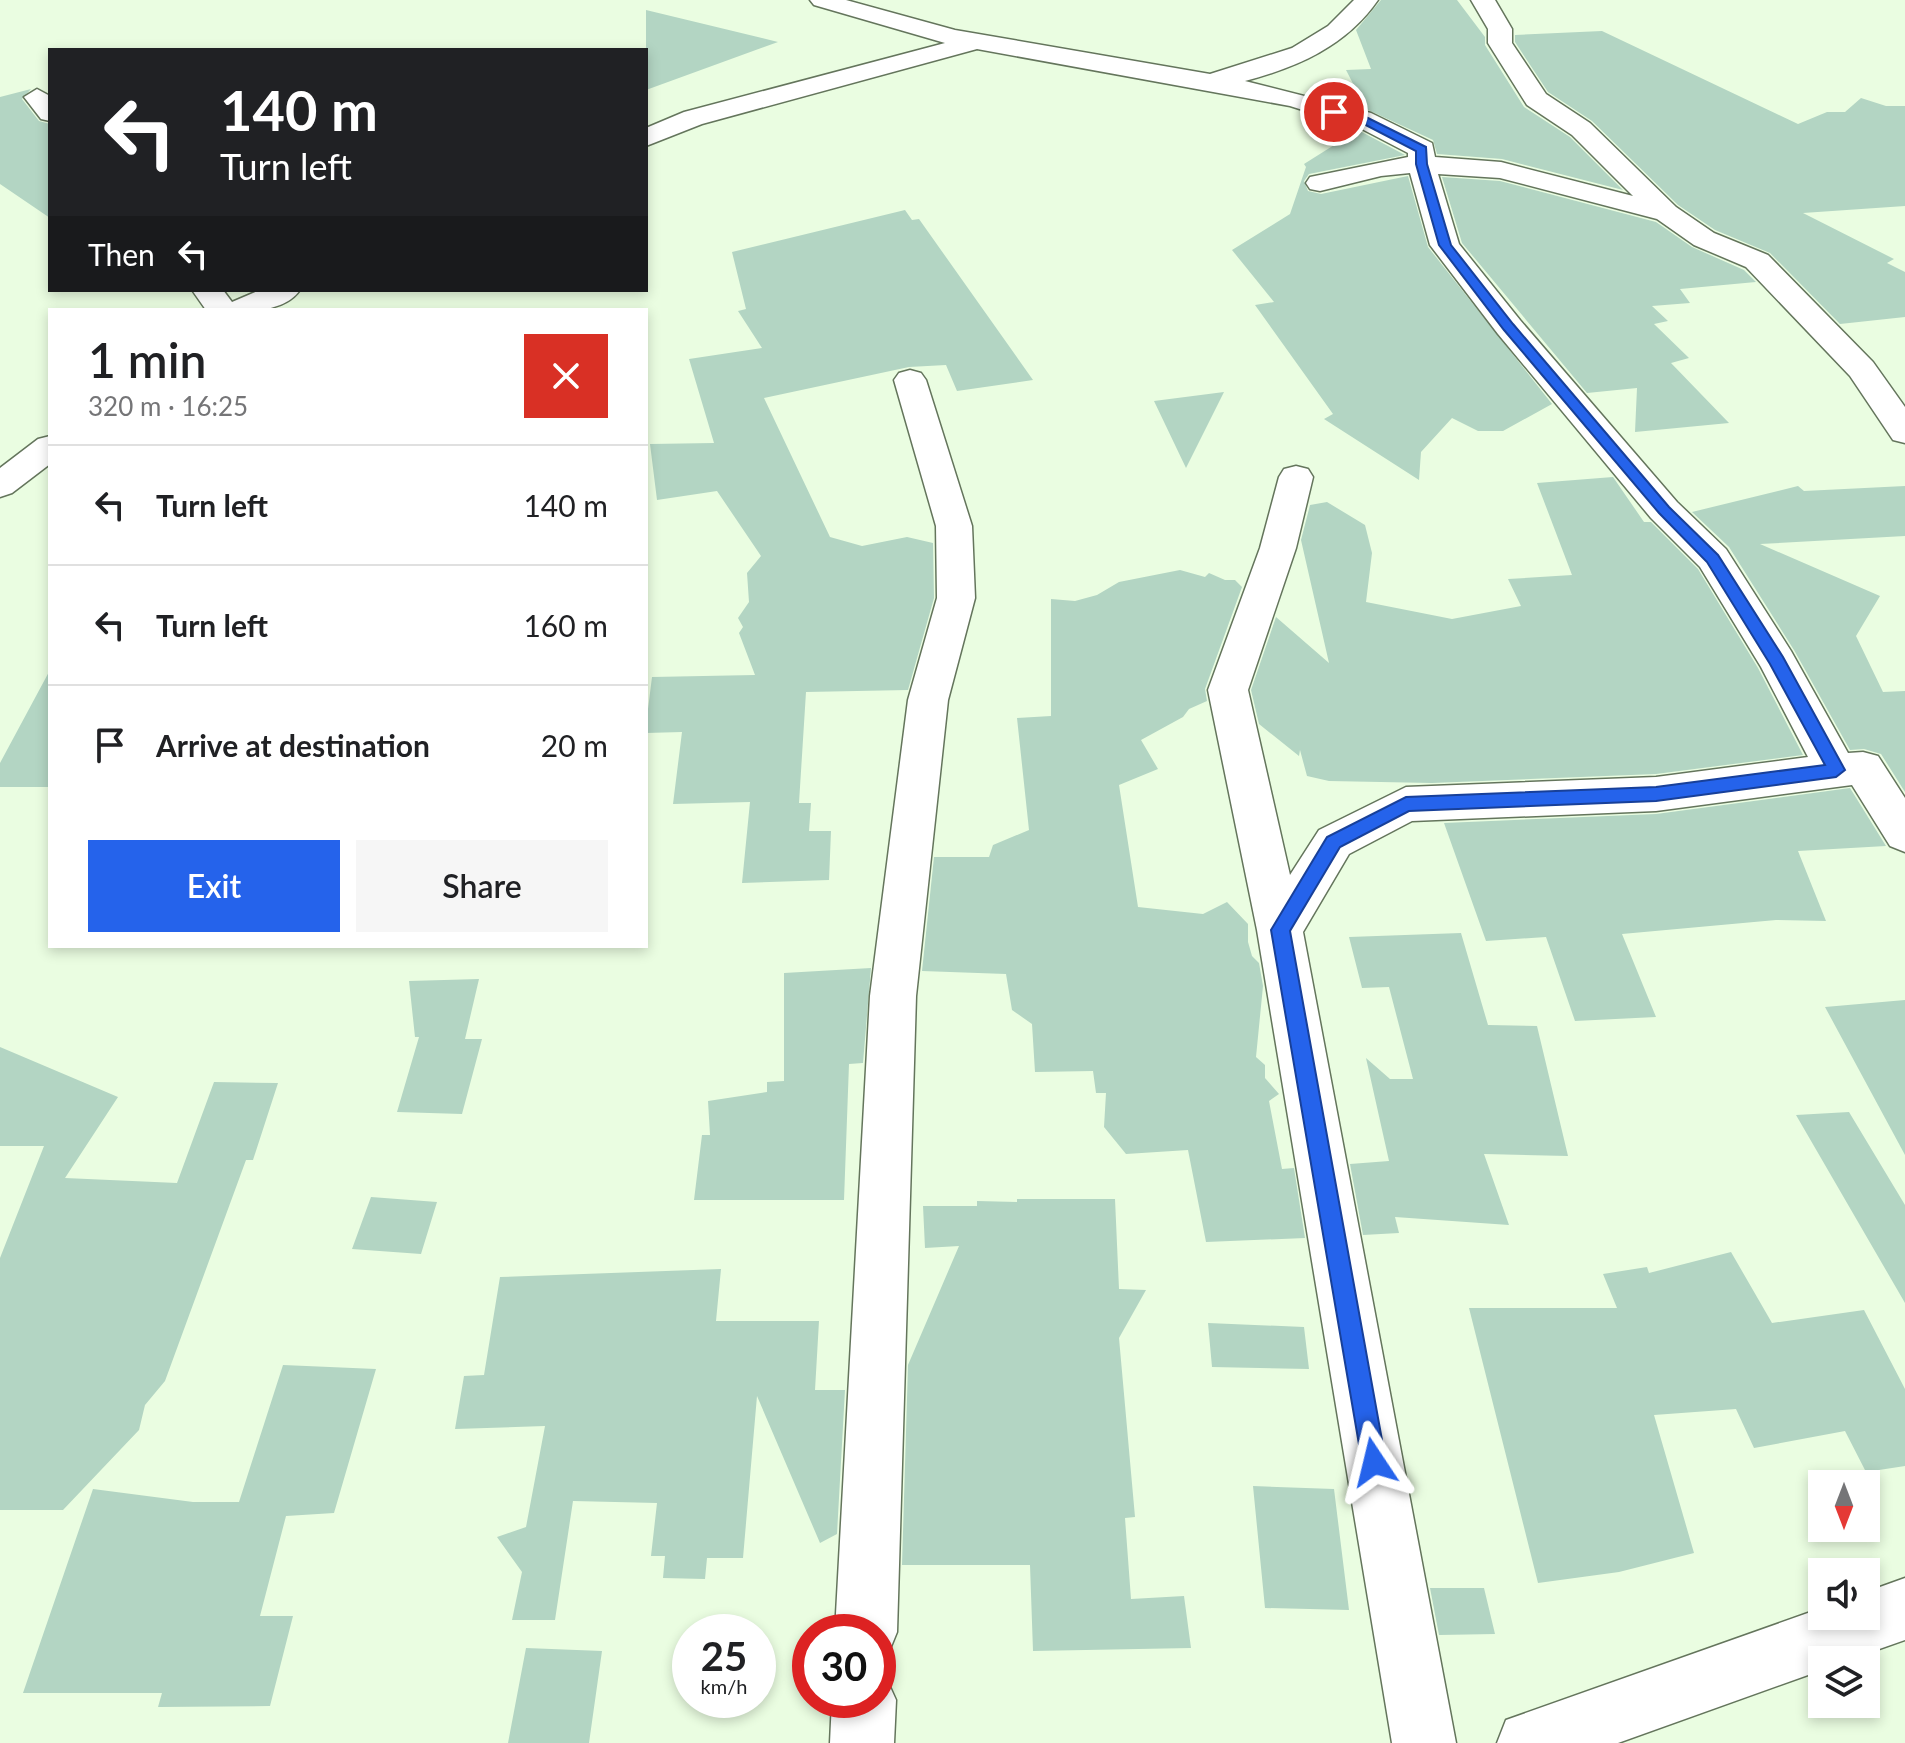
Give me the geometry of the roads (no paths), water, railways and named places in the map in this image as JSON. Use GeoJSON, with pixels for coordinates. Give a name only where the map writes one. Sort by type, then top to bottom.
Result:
{"type":"FeatureCollection","features":[{"type":"Feature","properties":{"kind":"street"},"geometry":{"type":"LineString","coordinates":[[822,0],[870,18],[978,41],[1217,80],[1364,120],[1422,149],[1421,164],[1445,245],[1509,327],[1664,510],[1713,558],[1777,661],[1836,770]]}},
{"type":"Feature","properties":{"kind":"street"},"geometry":{"type":"LineString","coordinates":[[1217,80],[1294,59],[1356,14],[1366,0]]}},
{"type":"Feature","properties":{"kind":"street"},"geometry":{"type":"LineString","coordinates":[[1483,0],[1500,29],[1500,43],[1536,99],[1581,129],[1667,213],[1704,239],[1757,261],[1862,369],[1905,432]]}},
{"type":"Feature","properties":{"kind":"street"},"geometry":{"type":"LineString","coordinates":[[648,137],[693,118],[978,41]]}},
{"type":"Feature","properties":{"kind":"street"},"geometry":{"type":"LineString","coordinates":[[1320,183],[1381,168],[1421,164],[1501,170],[1667,213]]}},
{"type":"Feature","properties":{"kind":"street"},"geometry":{"type":"LineString","coordinates":[[244,308],[280,292]]}},
{"type":"Feature","properties":{"kind":"street"},"geometry":{"type":"LineString","coordinates":[[867,1614],[893,996],[928,700],[956,598],[954,526],[910,380]]}},
{"type":"Feature","properties":{"kind":"street"},"geometry":{"type":"LineString","coordinates":[[0,485],[48,449]]}},
{"type":"Feature","properties":{"kind":"street"},"geometry":{"type":"LineString","coordinates":[[1296,477],[1278,548],[1228,690],[1280,930],[1424,1743]]}},
{"type":"Feature","properties":{"kind":"street"},"geometry":{"type":"LineString","coordinates":[[1280,930],[1334,842],[1406,804],[1656,794],[1863,768],[1905,834]]}},
{"type":"Feature","properties":{"kind":"street"},"geometry":{"type":"LineString","coordinates":[[1529,1743],[1905,1609]]}},
{"type":"Feature","properties":{"kind":"street"},"geometry":{"type":"LineString","coordinates":[[862,1743],[863,1718]]}}]}
